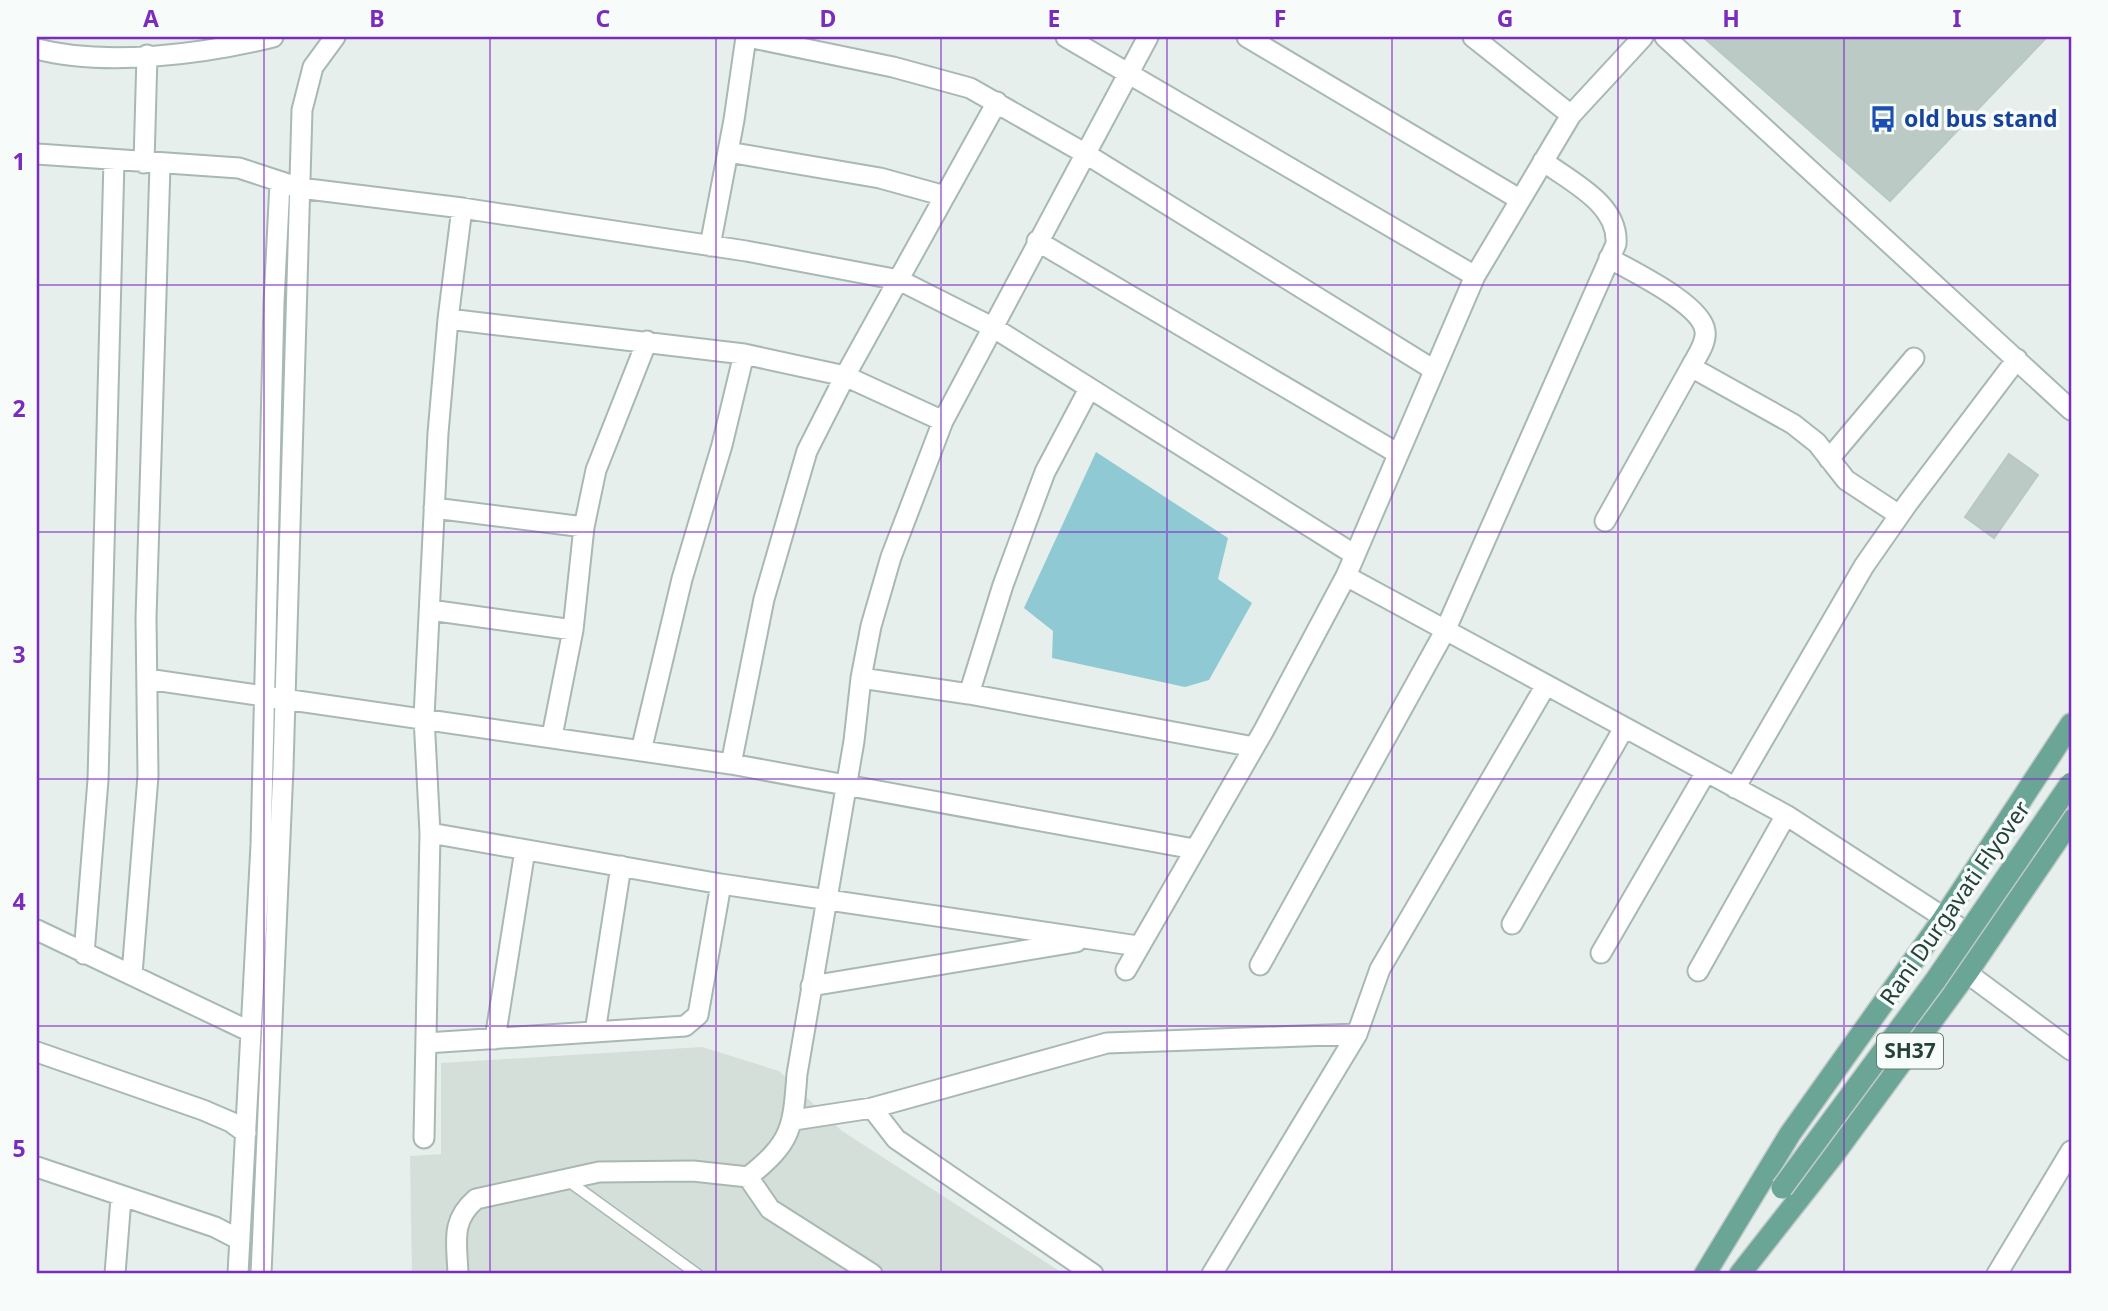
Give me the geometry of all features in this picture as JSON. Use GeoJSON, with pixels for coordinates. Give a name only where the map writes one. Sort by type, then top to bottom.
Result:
{"type":"FeatureCollection","features":[{"type":"Feature","properties":{"kind":"main road"},"geometry":{"type":"LineString","coordinates":[[1705,1274],[1790,1134],[1943,919],[2071,724]]}},
{"type":"Feature","properties":{"kind":"main road","name":"Rani Durgavati Flyover"},"geometry":{"type":"LineString","coordinates":[[1763,1244],[1782,1188],[1935,981],[2071,783]]}},
{"type":"Feature","properties":{"kind":"main road","name":"SH37"},"geometry":{"type":"LineString","coordinates":[[1740,1274],[1835,1153],[1967,973],[2071,820]]}},
{"type":"Feature","properties":{"kind":"main road","name":"Rani Durgavati Flyover"},"geometry":{"type":"LineString","coordinates":[[1741,1215],[1782,1188]]}},
{"type":"Feature","properties":{"kind":"street"},"geometry":{"type":"LineString","coordinates":[[166,37],[192,50]]}},
{"type":"Feature","properties":{"kind":"street"},"geometry":{"type":"LineString","coordinates":[[37,49],[76,57],[147,55],[273,37]]}},
{"type":"Feature","properties":{"kind":"street"},"geometry":{"type":"LineString","coordinates":[[261,1274],[285,701],[302,110],[313,67],[335,37]]}},
{"type":"Feature","properties":{"kind":"street"},"geometry":{"type":"LineString","coordinates":[[710,246],[747,37],[893,67],[970,88],[1086,154],[1434,370]]}},
{"type":"Feature","properties":{"kind":"street"},"geometry":{"type":"LineString","coordinates":[[1066,37],[1129,71],[1475,276]]}},
{"type":"Feature","properties":{"kind":"street"},"geometry":{"type":"LineString","coordinates":[[458,1274],[456,1230],[462,1210],[476,1199],[599,1172],[693,1171],[748,1177],[775,1155],[794,1120],[797,1074],[846,787],[861,678],[871,626],[891,557],[943,421],[1148,37]]}},
{"type":"Feature","properties":{"kind":"street"},"geometry":{"type":"LineString","coordinates":[[1248,37],[1519,199]]}},
{"type":"Feature","properties":{"kind":"street"},"geometry":{"type":"LineString","coordinates":[[1473,37],[1571,115]]}},
{"type":"Feature","properties":{"kind":"street"},"geometry":{"type":"LineString","coordinates":[[1126,970],[1254,747],[1346,576],[1475,276],[1571,115],[1643,37]]}},
{"type":"Feature","properties":{"kind":"street"},"geometry":{"type":"LineString","coordinates":[[1665,37],[2071,410]]}},
{"type":"Feature","properties":{"kind":"street"},"geometry":{"type":"LineString","coordinates":[[132,974],[148,776],[152,164],[147,55]]}},
{"type":"Feature","properties":{"kind":"street"},"geometry":{"type":"LineString","coordinates":[[730,764],[764,599],[787,510],[807,452],[845,376],[997,102]]}},
{"type":"Feature","properties":{"kind":"street"},"geometry":{"type":"LineString","coordinates":[[728,152],[880,178],[945,195]]}},
{"type":"Feature","properties":{"kind":"street"},"geometry":{"type":"LineString","coordinates":[[37,154],[239,168],[300,188],[462,208],[710,246],[899,280],[994,328],[1355,555]]}},
{"type":"Feature","properties":{"kind":"street"},"geometry":{"type":"LineString","coordinates":[[84,954],[98,780],[114,160]]}},
{"type":"Feature","properties":{"kind":"street"},"geometry":{"type":"LineString","coordinates":[[1260,965],[1445,631],[1616,244],[1613,218],[1603,206],[1543,160]]}},
{"type":"Feature","properties":{"kind":"street"},"geometry":{"type":"LineString","coordinates":[[238,1274],[265,695],[274,302],[280,183]]}},
{"type":"Feature","properties":{"kind":"street"},"geometry":{"type":"LineString","coordinates":[[424,1138],[430,833],[424,717],[434,508],[448,319],[462,208]]}},
{"type":"Feature","properties":{"kind":"street"},"geometry":{"type":"LineString","coordinates":[[1037,241],[1397,453]]}},
{"type":"Feature","properties":{"kind":"street"},"geometry":{"type":"LineString","coordinates":[[1605,520],[1691,367],[1704,342],[1705,331],[1700,318],[1682,302],[1609,258]]}},
{"type":"Feature","properties":{"kind":"street"},"geometry":{"type":"LineString","coordinates":[[448,319],[744,354],[845,376],[943,421]]}},
{"type":"Feature","properties":{"kind":"street"},"geometry":{"type":"LineString","coordinates":[[552,736],[573,630],[584,527],[596,470],[647,341]]}},
{"type":"Feature","properties":{"kind":"street"},"geometry":{"type":"LineString","coordinates":[[641,751],[682,579],[722,445],[744,354]]}},
{"type":"Feature","properties":{"kind":"street"},"geometry":{"type":"LineString","coordinates":[[1829,459],[1914,358]]}},
{"type":"Feature","properties":{"kind":"street"},"geometry":{"type":"LineString","coordinates":[[1735,788],[1864,566],[1899,515],[2017,359]]}},
{"type":"Feature","properties":{"kind":"street"},"geometry":{"type":"LineString","coordinates":[[1691,367],[1793,424],[1846,480],[1899,515]]}},
{"type":"Feature","properties":{"kind":"street"},"geometry":{"type":"LineString","coordinates":[[969,694],[1003,586],[1045,472],[1089,389]]}},
{"type":"Feature","properties":{"kind":"street"},"geometry":{"type":"LineString","coordinates":[[434,508],[584,527]]}},
{"type":"Feature","properties":{"kind":"street"},"geometry":{"type":"LineString","coordinates":[[1346,576],[1786,815],[1987,945]]}},
{"type":"Feature","properties":{"kind":"street"},"geometry":{"type":"LineString","coordinates":[[430,610],[573,630]]}},
{"type":"Feature","properties":{"kind":"street"},"geometry":{"type":"LineString","coordinates":[[861,678],[969,694],[1254,747]]}},
{"type":"Feature","properties":{"kind":"street"},"geometry":{"type":"LineString","coordinates":[[147,679],[265,695],[285,701],[424,717],[730,764],[1194,849]]}},
{"type":"Feature","properties":{"kind":"street"},"geometry":{"type":"LineString","coordinates":[[1212,1274],[1357,1034],[1380,969],[1546,685]]}},
{"type":"Feature","properties":{"kind":"street"},"geometry":{"type":"LineString","coordinates":[[1512,924],[1624,728]]}},
{"type":"Feature","properties":{"kind":"street"},"geometry":{"type":"LineString","coordinates":[[1601,953],[1706,772]]}},
{"type":"Feature","properties":{"kind":"street"},"geometry":{"type":"LineString","coordinates":[[1698,971],[1786,815]]}},
{"type":"Feature","properties":{"kind":"street"},"geometry":{"type":"LineString","coordinates":[[430,833],[721,884],[1138,946]]}},
{"type":"Feature","properties":{"kind":"street"},"geometry":{"type":"LineString","coordinates":[[495,1039],[525,849]]}},
{"type":"Feature","properties":{"kind":"street"},"geometry":{"type":"LineString","coordinates":[[595,1032],[621,866]]}},
{"type":"Feature","properties":{"kind":"street"},"geometry":{"type":"LineString","coordinates":[[426,1043],[685,1026],[698,1015],[721,884]]}},
{"type":"Feature","properties":{"kind":"street"},"geometry":{"type":"LineString","coordinates":[[37,930],[251,1032]]}},
{"type":"Feature","properties":{"kind":"street"},"geometry":{"type":"LineString","coordinates":[[811,986],[1095,939]]}},
{"type":"Feature","properties":{"kind":"street"},"geometry":{"type":"LineString","coordinates":[[1967,973],[2071,1051]]}},
{"type":"Feature","properties":{"kind":"street"},"geometry":{"type":"LineString","coordinates":[[794,1120],[872,1108],[1107,1043],[1357,1034]]}},
{"type":"Feature","properties":{"kind":"street"},"geometry":{"type":"LineString","coordinates":[[37,1052],[203,1110],[231,1122],[246,1133]]}},
{"type":"Feature","properties":{"kind":"street"},"geometry":{"type":"LineString","coordinates":[[872,1108],[895,1139],[1093,1274]]}},
{"type":"Feature","properties":{"kind":"street"},"geometry":{"type":"LineString","coordinates":[[1997,1274],[2071,1151]]}},
{"type":"Feature","properties":{"kind":"street"},"geometry":{"type":"LineString","coordinates":[[37,1167],[121,1198],[188,1218],[240,1240]]}},
{"type":"Feature","properties":{"kind":"street"},"geometry":{"type":"LineString","coordinates":[[748,1177],[770,1209],[872,1274]]}},
{"type":"Feature","properties":{"kind":"street"},"geometry":{"type":"LineString","coordinates":[[115,1274],[121,1198]]}},
{"type":"Feature","properties":{"kind":"lane"},"geometry":{"type":"LineString","coordinates":[[565,1179],[697,1274]]}},
{"type":"Feature","properties":{"kind":"shaded area"},"geometry":{"type":"Polygon","coordinates":[[[702,1047],[779,1071],[842,1131],[1064,1274],[412,1274],[410,1156],[441,1154],[441,1063],[702,1047]]]}},
{"type":"Feature","properties":{"kind":"water"},"geometry":{"type":"Polygon","coordinates":[[[1096,452],[1228,538],[1218,579],[1252,603],[1209,680],[1185,687],[1052,658],[1053,631],[1024,608],[1096,452]]]}},
{"type":"Feature","properties":{"kind":"building","name":"old bus stand"},"geometry":{"type":"Polygon","coordinates":[[[1703,37],[2047,37],[1890,201],[1703,37]]]}},
{"type":"Feature","properties":{"kind":"building"},"geometry":{"type":"Polygon","coordinates":[[[2009,454],[2038,475],[1994,538],[1965,517],[2009,454]]]}},
{"type":"Feature","properties":{"kind":"place","name":"old bus stand"},"geometry":{"type":"Point","coordinates":[1883,119]}}]}
